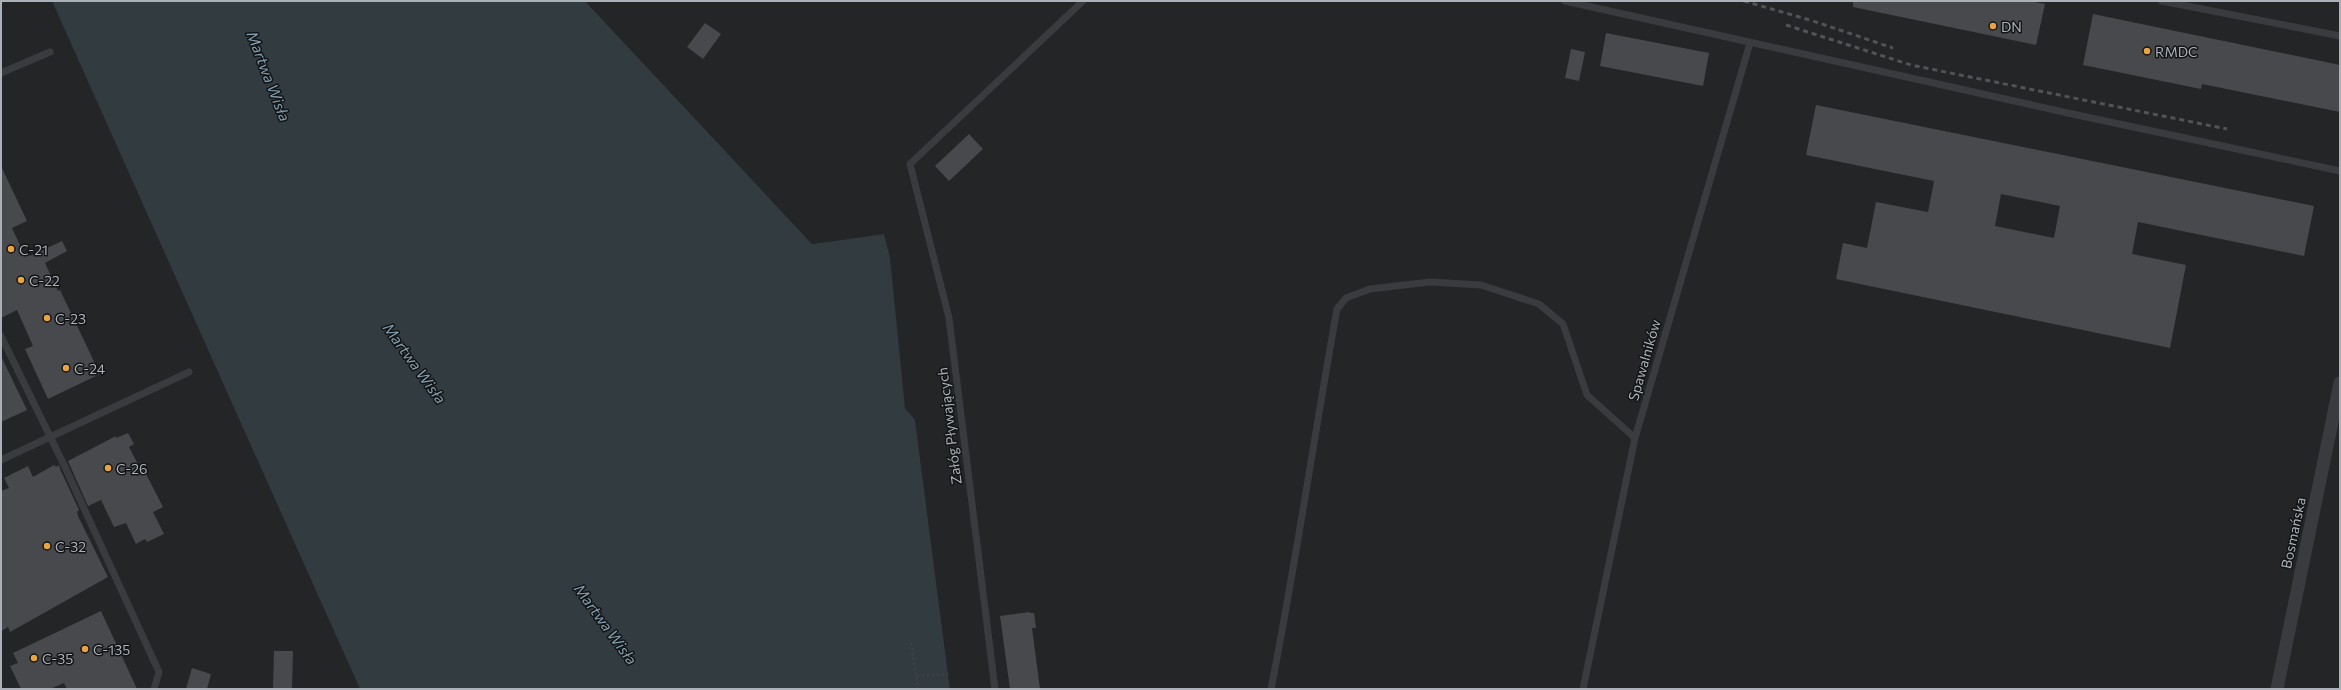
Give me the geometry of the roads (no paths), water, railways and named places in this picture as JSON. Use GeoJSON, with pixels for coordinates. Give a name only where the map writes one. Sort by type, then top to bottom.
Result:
{"type":"FeatureCollection","features":[{"type":"Feature","properties":{"kind":"street","name":"Bosmańska"},"geometry":{"type":"LineString","coordinates":[[2277,689],[2340,383]]}},
{"type":"Feature","properties":{"kind":"lane","name":"Załóg Pływających"},"geometry":{"type":"LineString","coordinates":[[995,689],[949,318],[910,164],[1083,1]]}},
{"type":"Feature","properties":{"kind":"lane"},"geometry":{"type":"LineString","coordinates":[[1565,1],[1750,43],[2340,171]]}},
{"type":"Feature","properties":{"kind":"lane"},"geometry":{"type":"LineString","coordinates":[[2162,1],[2340,36]]}},
{"type":"Feature","properties":{"kind":"lane","name":"Spawalników"},"geometry":{"type":"LineString","coordinates":[[1583,689],[1635,438],[1750,43]]}},
{"type":"Feature","properties":{"kind":"lane"},"geometry":{"type":"LineString","coordinates":[[1,73],[50,52]]}},
{"type":"Feature","properties":{"kind":"lane"},"geometry":{"type":"LineString","coordinates":[[1271,689],[1307,496],[1321,398],[1337,310],[1346,298],[1370,289],[1430,282],[1481,285],[1538,304],[1563,324],[1587,395],[1635,438]]}},
{"type":"Feature","properties":{"kind":"lane"},"geometry":{"type":"LineString","coordinates":[[1,336],[50,437],[159,672],[154,689]]}},
{"type":"Feature","properties":{"kind":"lane"},"geometry":{"type":"LineString","coordinates":[[1,460],[190,372]]}},
{"type":"Feature","properties":{"kind":"water","name":"Martwa Wisła"},"geometry":{"type":"Polygon","coordinates":[[[52,1],[585,1],[812,244],[884,234],[890,258],[905,408],[915,420],[950,689],[360,689],[52,1]]]}},
{"type":"Feature","properties":{"kind":"railway"},"geometry":{"type":"LineString","coordinates":[[1744,1],[1813,21],[1893,48]]}},
{"type":"Feature","properties":{"kind":"railway"},"geometry":{"type":"LineString","coordinates":[[1786,25],[1911,65],[2227,129]]}},
{"type":"Feature","properties":{"kind":"place","name":"DN"},"geometry":{"type":"Point","coordinates":[1993,26]}},
{"type":"Feature","properties":{"kind":"place","name":"RMDC"},"geometry":{"type":"Point","coordinates":[2147,51]}},
{"type":"Feature","properties":{"kind":"place","name":"C-21"},"geometry":{"type":"Point","coordinates":[11,249]}},
{"type":"Feature","properties":{"kind":"place","name":"C-22"},"geometry":{"type":"Point","coordinates":[21,280]}},
{"type":"Feature","properties":{"kind":"place","name":"C-23"},"geometry":{"type":"Point","coordinates":[47,318]}},
{"type":"Feature","properties":{"kind":"place","name":"C-24"},"geometry":{"type":"Point","coordinates":[66,368]}},
{"type":"Feature","properties":{"kind":"place","name":"C-26"},"geometry":{"type":"Point","coordinates":[108,468]}},
{"type":"Feature","properties":{"kind":"place","name":"C-32"},"geometry":{"type":"Point","coordinates":[47,546]}},
{"type":"Feature","properties":{"kind":"place","name":"C-135"},"geometry":{"type":"Point","coordinates":[85,649]}},
{"type":"Feature","properties":{"kind":"place","name":"C-35"},"geometry":{"type":"Point","coordinates":[34,658]}}]}
